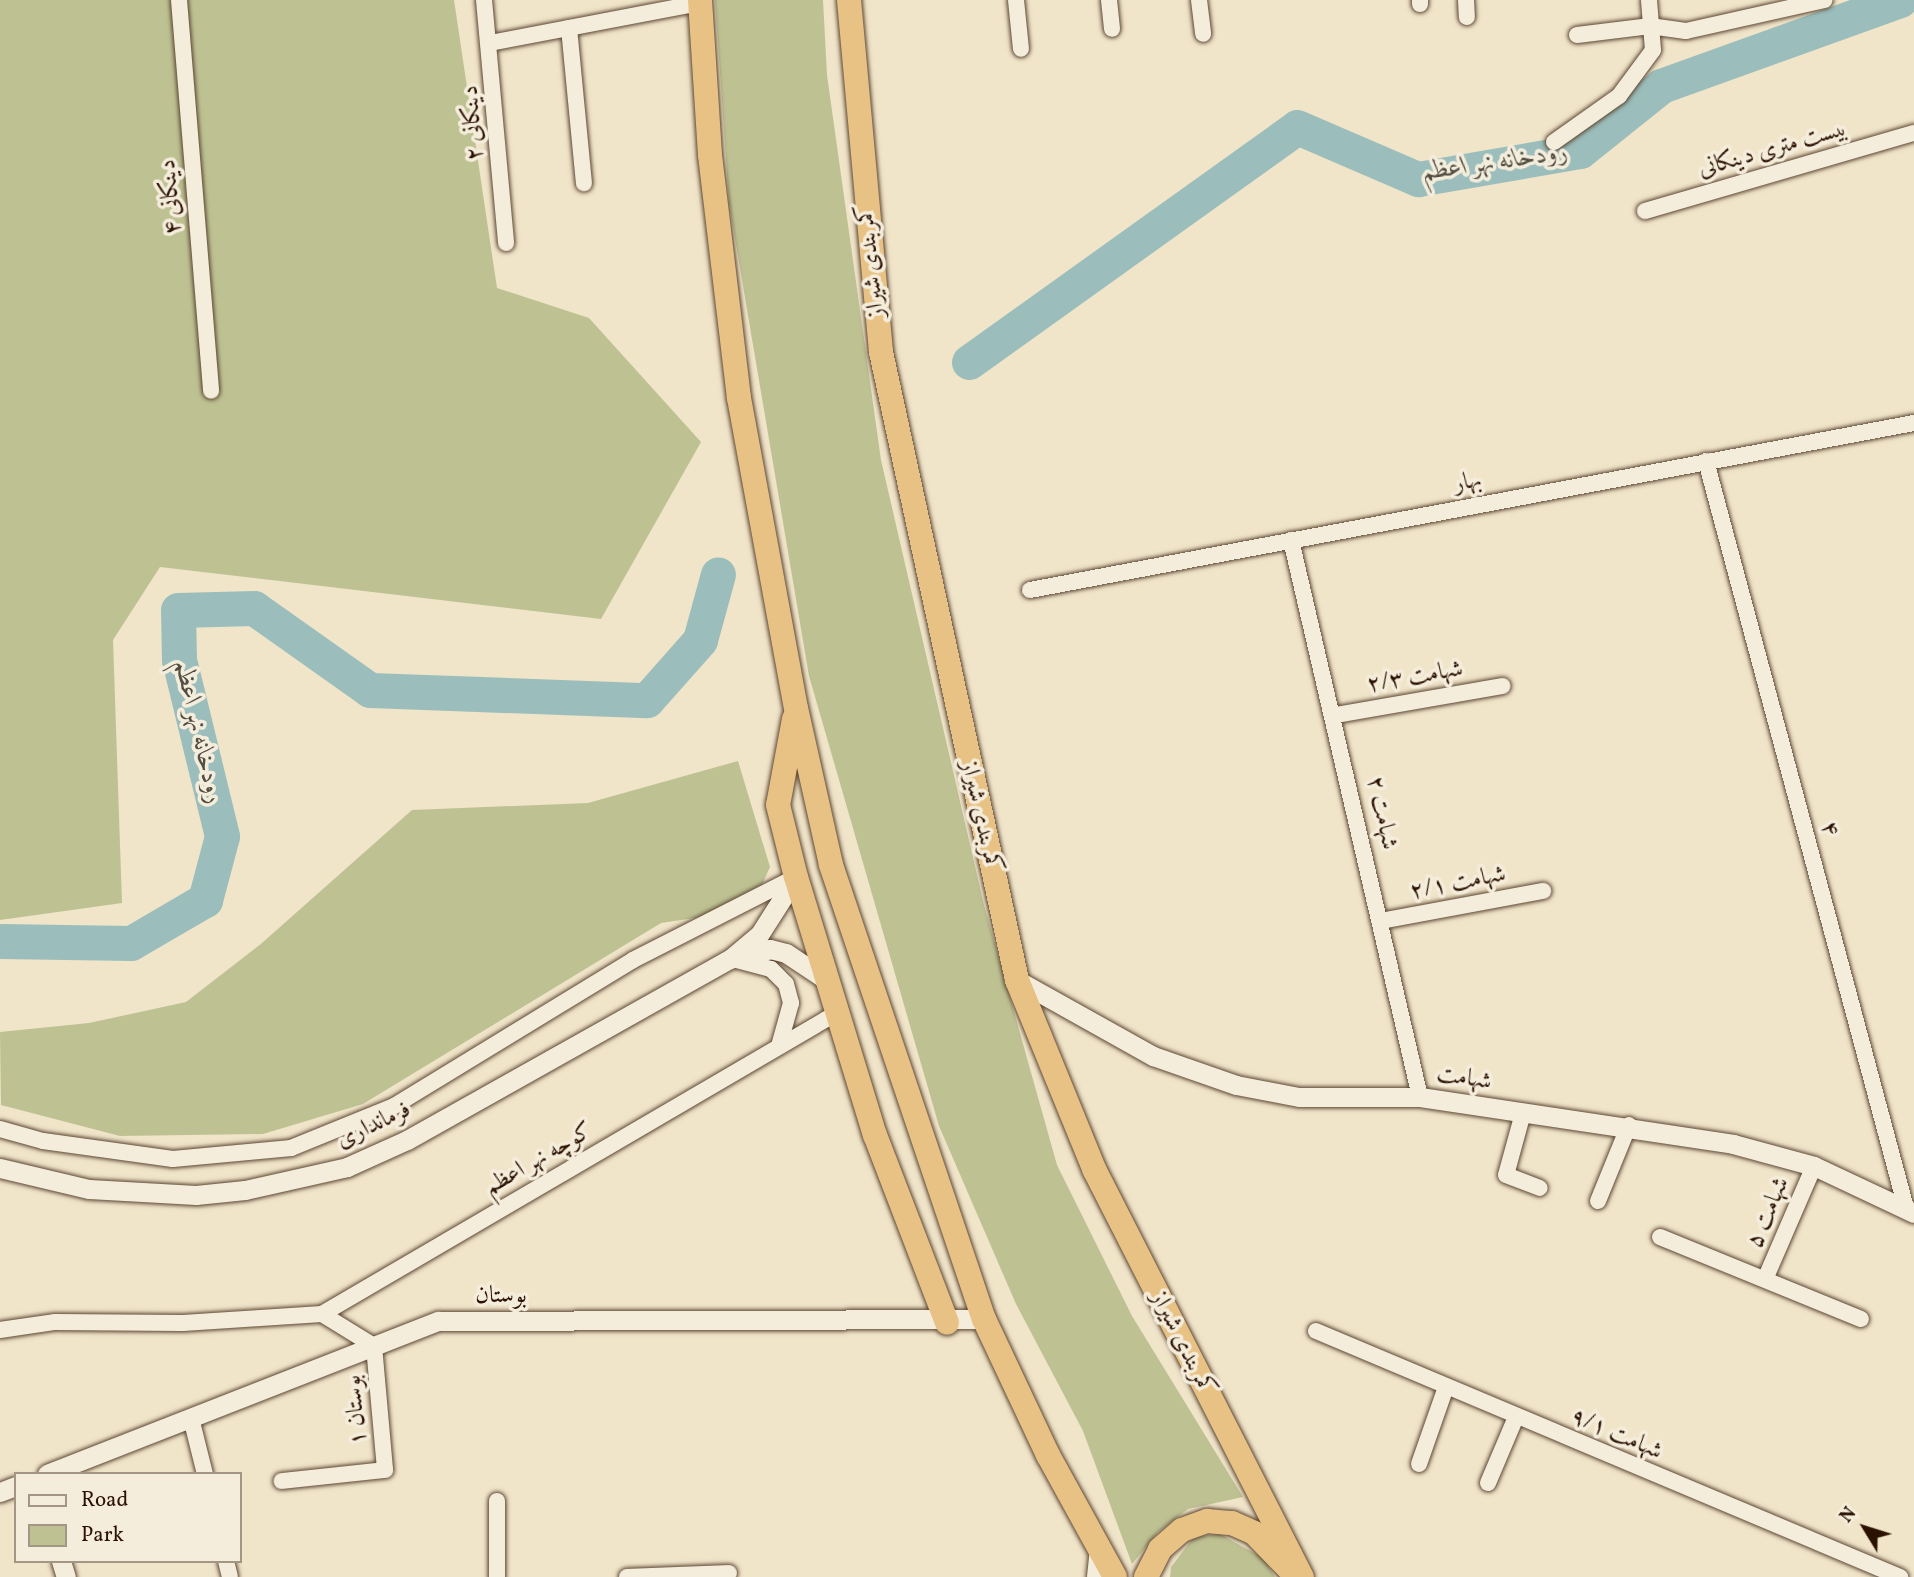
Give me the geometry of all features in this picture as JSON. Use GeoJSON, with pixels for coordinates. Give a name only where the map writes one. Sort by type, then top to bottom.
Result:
{"type":"FeatureCollection","features":[{"type":"Feature","properties":{"kind":"highway","name":"کمربندی شیراز"},"geometry":{"type":"LineString","coordinates":[[849,0],[881,352],[1017,980],[1094,1169],[1302,1577]]}},
{"type":"Feature","properties":{"kind":"highway"},"geometry":{"type":"LineString","coordinates":[[700,2],[710,155],[739,398],[796,708],[831,865],[984,1319],[1115,1577]]}},
{"type":"Feature","properties":{"kind":"highway"},"geometry":{"type":"LineString","coordinates":[[796,708],[778,806],[835,1014],[947,1323]]}},
{"type":"Feature","properties":{"kind":"highway"},"geometry":{"type":"LineString","coordinates":[[1146,1577],[1160,1549],[1182,1530],[1208,1521],[1233,1523],[1254,1533],[1296,1577]]}},
{"type":"Feature","properties":{"kind":"street","name":"۴ دینکانی"},"geometry":{"type":"LineString","coordinates":[[179,0],[211,391]]}},
{"type":"Feature","properties":{"kind":"street","name":"۲ دینکانی"},"geometry":{"type":"LineString","coordinates":[[484,0],[506,243]]}},
{"type":"Feature","properties":{"kind":"street"},"geometry":{"type":"LineString","coordinates":[[1016,0],[1021,49]]}},
{"type":"Feature","properties":{"kind":"street"},"geometry":{"type":"LineString","coordinates":[[1108,0],[1112,29]]}},
{"type":"Feature","properties":{"kind":"street"},"geometry":{"type":"LineString","coordinates":[[1199,0],[1203,34]]}},
{"type":"Feature","properties":{"kind":"street"},"geometry":{"type":"LineString","coordinates":[[1466,0],[1467,17]]}},
{"type":"Feature","properties":{"kind":"street"},"geometry":{"type":"LineString","coordinates":[[1555,142],[1619,96],[1653,50],[1649,0]]}},
{"type":"Feature","properties":{"kind":"street"},"geometry":{"type":"LineString","coordinates":[[1577,35],[1650,26],[1686,32],[1825,0]]}},
{"type":"Feature","properties":{"kind":"street"},"geometry":{"type":"LineString","coordinates":[[490,43],[700,2]]}},
{"type":"Feature","properties":{"kind":"street"},"geometry":{"type":"LineString","coordinates":[[569,28],[584,183]]}},
{"type":"Feature","properties":{"kind":"street","name":"بیست متری دینکانی"},"geometry":{"type":"LineString","coordinates":[[1645,211],[1914,133]]}},
{"type":"Feature","properties":{"kind":"street","name":"بهار"},"geometry":{"type":"LineString","coordinates":[[1030,590],[1914,423]]}},
{"type":"Feature","properties":{"kind":"street","name":"۴"},"geometry":{"type":"LineString","coordinates":[[1706,461],[1910,1210]]}},
{"type":"Feature","properties":{"kind":"street","name":"۲ شهامت"},"geometry":{"type":"LineString","coordinates":[[1291,540],[1336,715],[1420,1097]]}},
{"type":"Feature","properties":{"kind":"street","name":"۲/۳ شهامت"},"geometry":{"type":"LineString","coordinates":[[1336,715],[1503,686]]}},
{"type":"Feature","properties":{"kind":"street"},"geometry":{"type":"LineString","coordinates":[[0,1129],[43,1142],[173,1159],[291,1148],[394,1106],[633,960],[796,877]]}},
{"type":"Feature","properties":{"kind":"street","name":"فرمانداری"},"geometry":{"type":"LineString","coordinates":[[0,1168],[89,1189],[197,1195],[347,1167],[407,1140],[730,959],[759,935],[796,877]]}},
{"type":"Feature","properties":{"kind":"street","name":"۲/۱ شهامت"},"geometry":{"type":"LineString","coordinates":[[1381,921],[1543,891]]}},
{"type":"Feature","properties":{"kind":"street","name":"فرمانداری"},"geometry":{"type":"LineString","coordinates":[[730,959],[770,949],[786,953],[825,979]]}},
{"type":"Feature","properties":{"kind":"street"},"geometry":{"type":"LineString","coordinates":[[730,959],[771,969],[786,984],[791,1003],[779,1046]]}},
{"type":"Feature","properties":{"kind":"street","name":"شهامت"},"geometry":{"type":"LineString","coordinates":[[1017,980],[1153,1056],[1236,1084],[1299,1097],[1420,1097],[1523,1113],[1629,1125],[1733,1144],[1814,1166],[1910,1210]]}},
{"type":"Feature","properties":{"kind":"street","name":"کوچه نهر اعظم"},"geometry":{"type":"LineString","coordinates":[[323,1314],[835,1014]]}},
{"type":"Feature","properties":{"kind":"street"},"geometry":{"type":"LineString","coordinates":[[1523,1113],[1506,1175],[1540,1188]]}},
{"type":"Feature","properties":{"kind":"street"},"geometry":{"type":"LineString","coordinates":[[1598,1201],[1629,1125]]}},
{"type":"Feature","properties":{"kind":"street","name":"۵ شهامت"},"geometry":{"type":"LineString","coordinates":[[1766,1278],[1814,1166]]}},
{"type":"Feature","properties":{"kind":"street"},"geometry":{"type":"LineString","coordinates":[[1660,1237],[1861,1319]]}},
{"type":"Feature","properties":{"kind":"street"},"geometry":{"type":"LineString","coordinates":[[0,1330],[55,1322],[183,1323],[323,1314],[374,1346]]}},
{"type":"Feature","properties":{"kind":"street","name":"بوستان"},"geometry":{"type":"LineString","coordinates":[[52,1472],[438,1321],[947,1323],[984,1319]]}},
{"type":"Feature","properties":{"kind":"street","name":"۹/۱ شهامت"},"geometry":{"type":"LineString","coordinates":[[1316,1331],[1900,1577]]}},
{"type":"Feature","properties":{"kind":"street","name":"۱ بوستان"},"geometry":{"type":"LineString","coordinates":[[282,1481],[385,1470],[374,1346]]}},
{"type":"Feature","properties":{"kind":"street"},"geometry":{"type":"LineString","coordinates":[[1419,1464],[1446,1387]]}},
{"type":"Feature","properties":{"kind":"street"},"geometry":{"type":"LineString","coordinates":[[1488,1483],[1516,1417]]}},
{"type":"Feature","properties":{"kind":"street"},"geometry":{"type":"LineString","coordinates":[[191,1418],[204,1472]]}},
{"type":"Feature","properties":{"kind":"street"},"geometry":{"type":"LineString","coordinates":[[497,1501],[497,1577]]}},
{"type":"Feature","properties":{"kind":"street"},"geometry":{"type":"LineString","coordinates":[[1095,1577],[1098,1548]]}},
{"type":"Feature","properties":{"kind":"street"},"geometry":{"type":"LineString","coordinates":[[627,1577],[729,1573]]}},
{"type":"Feature","properties":{"kind":"green space"},"geometry":{"type":"Polygon","coordinates":[[[0,0],[454,0],[497,288],[589,318],[701,442],[601,619],[160,567],[113,640],[122,903],[0,920],[0,0]]]}},
{"type":"Feature","properties":{"kind":"green space"},"geometry":{"type":"Polygon","coordinates":[[[715,0],[823,0],[827,75],[881,460],[984,905],[1057,1165],[1132,1316],[1243,1497],[1188,1509],[1158,1532],[1132,1564],[1083,1431],[1016,1304],[939,1126],[809,676],[729,203],[715,0]]]}},
{"type":"Feature","properties":{"kind":"green space"},"geometry":{"type":"Polygon","coordinates":[[[738,761],[770,867],[762,885],[701,917],[661,923],[363,1104],[263,1134],[120,1136],[1,1105],[0,1032],[89,1023],[186,1002],[262,943],[412,810],[588,803],[738,761]]]}},
{"type":"Feature","properties":{"kind":"green space"},"geometry":{"type":"Polygon","coordinates":[[[1220,1534],[1263,1558],[1275,1577],[1170,1577],[1171,1567],[1194,1537],[1220,1534]]]}},
{"type":"Feature","properties":{"kind":"waterway","name":"رودخانه نهر اعظم"},"geometry":{"type":"LineString","coordinates":[[969,362],[1297,127],[1418,179],[1580,151],[1661,86],[1900,0]]}},
{"type":"Feature","properties":{"kind":"waterway","name":"رودخانه نهر اعظم"},"geometry":{"type":"LineString","coordinates":[[0,941],[131,943],[205,900],[222,836],[179,660],[178,610],[254,608],[370,690],[647,700],[700,640],[718,574]]}}]}
